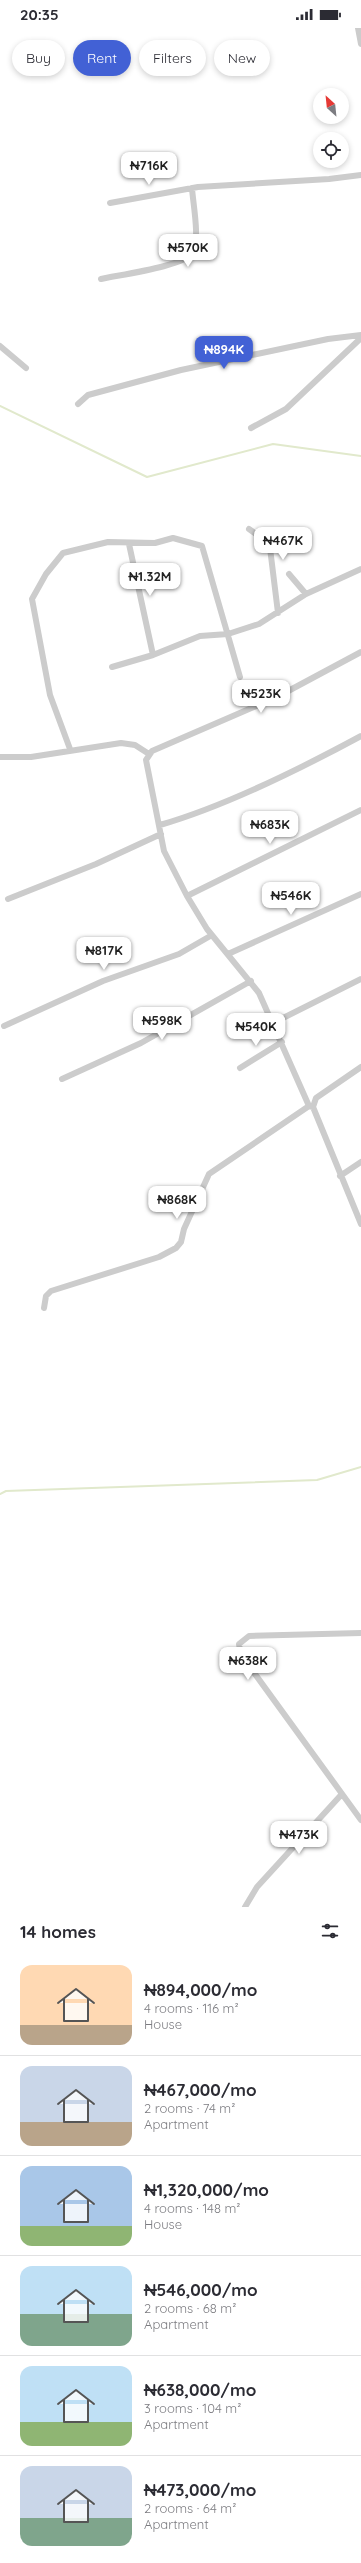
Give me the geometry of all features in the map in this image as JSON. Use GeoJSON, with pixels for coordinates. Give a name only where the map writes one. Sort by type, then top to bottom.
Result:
{"type":"FeatureCollection","features":[{"type":"Feature","properties":{"kind":"street"},"geometry":{"type":"LineString","coordinates":[[358,28],[361,44]]}},
{"type":"Feature","properties":{"kind":"street"},"geometry":{"type":"LineString","coordinates":[[110,203],[192,188],[329,179],[361,175]]}},
{"type":"Feature","properties":{"kind":"street"},"geometry":{"type":"LineString","coordinates":[[101,279],[176,263],[191,257],[194,251],[196,238],[192,188]]}},
{"type":"Feature","properties":{"kind":"street"},"geometry":{"type":"LineString","coordinates":[[78,404],[88,395],[181,370],[328,338],[361,337]]}},
{"type":"Feature","properties":{"kind":"street"},"geometry":{"type":"LineString","coordinates":[[251,428],[286,408],[361,337]]}},
{"type":"Feature","properties":{"kind":"street"},"geometry":{"type":"LineString","coordinates":[[0,346],[26,368]]}},
{"type":"Feature","properties":{"kind":"street"},"geometry":{"type":"LineString","coordinates":[[249,529],[263,539],[270,548],[274,560],[278,613]]}},
{"type":"Feature","properties":{"kind":"street"},"geometry":{"type":"LineString","coordinates":[[70,749],[50,695],[32,599],[46,574],[62,554],[108,542],[129,544],[155,543],[173,538],[202,546],[205,549],[221,614],[240,677]]}},
{"type":"Feature","properties":{"kind":"street"},"geometry":{"type":"LineString","coordinates":[[129,544],[153,655]]}},
{"type":"Feature","properties":{"kind":"street"},"geometry":{"type":"LineString","coordinates":[[112,667],[153,655],[200,636],[228,634],[260,624],[306,594],[361,569]]}},
{"type":"Feature","properties":{"kind":"street"},"geometry":{"type":"LineString","coordinates":[[289,574],[306,594]]}},
{"type":"Feature","properties":{"kind":"street"},"geometry":{"type":"LineString","coordinates":[[361,652],[277,697],[148,754],[146,760],[164,851],[187,896],[212,935],[251,981],[273,1023],[311,1106],[361,1224]]}},
{"type":"Feature","properties":{"kind":"street"},"geometry":{"type":"LineString","coordinates":[[160,825],[191,816],[320,758],[361,736]]}},
{"type":"Feature","properties":{"kind":"street"},"geometry":{"type":"LineString","coordinates":[[0,757],[32,757],[70,749],[121,743],[135,745],[148,754]]}},
{"type":"Feature","properties":{"kind":"street"},"geometry":{"type":"LineString","coordinates":[[187,896],[361,810]]}},
{"type":"Feature","properties":{"kind":"street"},"geometry":{"type":"LineString","coordinates":[[8,899],[96,864],[161,834]]}},
{"type":"Feature","properties":{"kind":"street"},"geometry":{"type":"LineString","coordinates":[[228,954],[361,894]]}},
{"type":"Feature","properties":{"kind":"street"},"geometry":{"type":"LineString","coordinates":[[4,1026],[103,981],[179,954],[212,935]]}},
{"type":"Feature","properties":{"kind":"street"},"geometry":{"type":"LineString","coordinates":[[273,1023],[361,979]]}},
{"type":"Feature","properties":{"kind":"street"},"geometry":{"type":"LineString","coordinates":[[62,1079],[140,1043],[251,981]]}},
{"type":"Feature","properties":{"kind":"street"},"geometry":{"type":"LineString","coordinates":[[240,1068],[282,1042]]}},
{"type":"Feature","properties":{"kind":"street"},"geometry":{"type":"LineString","coordinates":[[44,1308],[46,1296],[51,1291],[159,1257],[176,1248],[181,1242],[184,1228],[209,1174],[311,1106],[316,1098],[361,1067]]}},
{"type":"Feature","properties":{"kind":"street"},"geometry":{"type":"LineString","coordinates":[[340,1176],[361,1162]]}},
{"type":"Feature","properties":{"kind":"street"},"geometry":{"type":"LineString","coordinates":[[361,1633],[249,1636],[239,1644],[246,1663],[317,1758],[341,1795],[361,1820]]}},
{"type":"Feature","properties":{"kind":"street"},"geometry":{"type":"LineString","coordinates":[[245,1907],[257,1887],[341,1795]]}},
{"type":"Feature","properties":{"kind":"waterway"},"geometry":{"type":"LineString","coordinates":[[0,406],[147,477],[273,444],[361,456]]}},
{"type":"Feature","properties":{"kind":"waterway"},"geometry":{"type":"LineString","coordinates":[[0,1494],[6,1491],[317,1480],[361,1467]]}}]}
